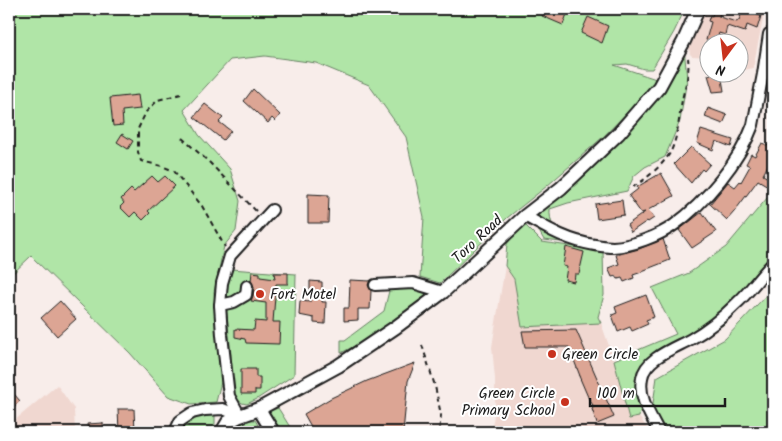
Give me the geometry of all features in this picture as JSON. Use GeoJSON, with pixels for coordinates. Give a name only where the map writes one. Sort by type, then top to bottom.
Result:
{"type":"FeatureCollection","features":[{"type":"Feature","properties":{"kind":"main road","name":"Toro Road"},"geometry":{"type":"LineString","coordinates":[[222,432],[228,422],[259,409],[338,366],[396,327],[443,292],[525,216],[562,188],[618,134],[660,87],[698,9]]}},
{"type":"Feature","properties":{"kind":"main road"},"geometry":{"type":"LineString","coordinates":[[259,409],[273,432]]}},
{"type":"Feature","properties":{"kind":"street"},"geometry":{"type":"LineString","coordinates":[[525,216],[564,237],[584,243],[612,247],[647,238],[673,226],[704,199],[714,187],[727,171],[750,132],[763,74],[769,34]]}},
{"type":"Feature","properties":{"kind":"street"},"geometry":{"type":"LineString","coordinates":[[240,416],[229,396],[220,305],[222,283],[230,256],[272,210]]}},
{"type":"Feature","properties":{"kind":"street"},"geometry":{"type":"LineString","coordinates":[[659,432],[643,400],[641,388],[645,369],[652,361],[693,338],[718,320],[737,304],[773,263]]}},
{"type":"Feature","properties":{"kind":"street"},"geometry":{"type":"LineString","coordinates":[[375,285],[413,283],[443,292]]}},
{"type":"Feature","properties":{"kind":"street"},"geometry":{"type":"LineString","coordinates":[[220,305],[234,302],[246,295],[247,286]]}},
{"type":"Feature","properties":{"kind":"street"},"geometry":{"type":"LineString","coordinates":[[175,432],[180,421],[192,413],[224,409],[240,416]]}},
{"type":"Feature","properties":{"kind":"path"},"geometry":{"type":"LineString","coordinates":[[633,187],[647,178],[671,152],[689,72],[687,49],[684,41]]}},
{"type":"Feature","properties":{"kind":"path"},"geometry":{"type":"LineString","coordinates":[[182,94],[158,100],[146,112],[138,129],[138,152],[141,161],[162,166],[174,172],[202,206],[230,256]]}},
{"type":"Feature","properties":{"kind":"path"},"geometry":{"type":"LineString","coordinates":[[182,138],[210,163],[264,219]]}},
{"type":"Feature","properties":{"kind":"path"},"geometry":{"type":"LineString","coordinates":[[422,345],[435,386],[441,415],[439,432]]}},
{"type":"Feature","properties":{"kind":"shaded area"},"geometry":{"type":"Polygon","coordinates":[[[701,9],[765,9],[753,68],[750,69],[750,32],[700,32],[700,56],[690,54],[688,43],[701,9]]]}},
{"type":"Feature","properties":{"kind":"shaded area","name":"Green Circle"},"geometry":{"type":"Polygon","coordinates":[[[505,266],[514,279],[522,327],[601,323],[614,360],[629,419],[639,417],[650,432],[496,432],[492,425],[495,411],[495,379],[492,347],[505,266]]]}},
{"type":"Feature","properties":{"kind":"shaded area"},"geometry":{"type":"Polygon","coordinates":[[[57,385],[74,409],[75,432],[9,432],[9,425],[57,385]]]}},
{"type":"Feature","properties":{"kind":"green space"},"geometry":{"type":"Polygon","coordinates":[[[9,9],[685,9],[652,69],[644,69],[627,64],[614,65],[659,80],[603,137],[507,218],[440,283],[420,277],[424,217],[406,137],[369,85],[316,63],[265,56],[230,60],[184,110],[199,135],[230,169],[240,201],[236,231],[224,246],[214,292],[221,382],[216,402],[191,404],[168,396],[130,353],[31,256],[9,277],[9,9]]]}},
{"type":"Feature","properties":{"kind":"green space"},"geometry":{"type":"Polygon","coordinates":[[[684,47],[687,79],[680,121],[665,157],[645,167],[634,176],[627,191],[568,203],[550,209],[551,222],[561,242],[544,240],[529,213],[609,142],[684,47]]]}},
{"type":"Feature","properties":{"kind":"green space"},"geometry":{"type":"Polygon","coordinates":[[[773,191],[773,260],[723,325],[649,367],[639,417],[629,419],[614,360],[676,334],[652,288],[689,273],[726,247],[773,191]]]}},
{"type":"Feature","properties":{"kind":"green space"},"geometry":{"type":"Polygon","coordinates":[[[523,223],[542,242],[603,251],[604,295],[598,317],[601,323],[522,327],[514,279],[505,266],[507,244],[523,223]]]}},
{"type":"Feature","properties":{"kind":"green space"},"geometry":{"type":"Polygon","coordinates":[[[231,269],[296,274],[294,375],[247,404],[235,398],[232,389],[231,355],[225,294],[231,269]]]}},
{"type":"Feature","properties":{"kind":"green space"},"geometry":{"type":"Polygon","coordinates":[[[391,283],[435,288],[393,326],[341,353],[341,340],[345,340],[384,311],[391,283]]]}},
{"type":"Feature","properties":{"kind":"green space"},"geometry":{"type":"Polygon","coordinates":[[[773,288],[773,432],[665,432],[654,419],[652,410],[657,377],[725,339],[773,288]]]}},
{"type":"Feature","properties":{"kind":"green space"},"geometry":{"type":"Polygon","coordinates":[[[278,408],[293,432],[277,432],[268,412],[278,408]]]}},
{"type":"Feature","properties":{"kind":"green space"},"geometry":{"type":"Polygon","coordinates":[[[202,415],[215,415],[214,432],[182,432],[185,425],[202,415]]]}},
{"type":"Feature","properties":{"kind":"green space"},"geometry":{"type":"Polygon","coordinates":[[[242,420],[255,420],[262,432],[229,432],[242,420]]]}},
{"type":"Feature","properties":{"kind":"building"},"geometry":{"type":"Polygon","coordinates":[[[545,9],[555,9],[567,14],[563,25],[542,16],[545,9]]]}},
{"type":"Feature","properties":{"kind":"building"},"geometry":{"type":"Polygon","coordinates":[[[714,9],[721,9],[719,17],[737,22],[743,10],[761,16],[757,29],[747,25],[745,32],[727,26],[726,32],[708,32],[711,22],[708,21],[710,15],[712,16],[714,9]]]}},
{"type":"Feature","properties":{"kind":"building"},"geometry":{"type":"Polygon","coordinates":[[[588,17],[608,26],[602,43],[581,33],[588,17]]]}},
{"type":"Feature","properties":{"kind":"building"},"geometry":{"type":"Polygon","coordinates":[[[710,82],[722,82],[724,91],[713,92],[710,82]]]}},
{"type":"Feature","properties":{"kind":"building"},"geometry":{"type":"Polygon","coordinates":[[[253,89],[280,115],[275,121],[272,118],[268,123],[244,101],[253,89]]]}},
{"type":"Feature","properties":{"kind":"building"},"geometry":{"type":"Polygon","coordinates":[[[138,95],[140,109],[122,111],[123,125],[113,126],[110,98],[138,95]]]}},
{"type":"Feature","properties":{"kind":"building"},"geometry":{"type":"Polygon","coordinates":[[[205,104],[223,118],[219,122],[231,131],[223,140],[194,117],[205,104]]]}},
{"type":"Feature","properties":{"kind":"building"},"geometry":{"type":"Polygon","coordinates":[[[708,108],[727,115],[723,124],[705,117],[708,108]]]}},
{"type":"Feature","properties":{"kind":"building"},"geometry":{"type":"Polygon","coordinates":[[[701,130],[733,140],[731,147],[716,141],[713,150],[697,143],[701,130]]]}},
{"type":"Feature","properties":{"kind":"building"},"geometry":{"type":"Polygon","coordinates":[[[122,134],[133,141],[128,149],[117,142],[122,134]]]}},
{"type":"Feature","properties":{"kind":"building"},"geometry":{"type":"Polygon","coordinates":[[[762,143],[773,148],[768,160],[770,161],[763,175],[773,181],[773,189],[758,180],[727,220],[710,204],[728,182],[735,187],[741,182],[750,166],[746,164],[751,154],[755,156],[762,143]]]}},
{"type":"Feature","properties":{"kind":"building"},"geometry":{"type":"Polygon","coordinates":[[[691,147],[710,164],[704,171],[702,169],[691,183],[674,164],[691,147]]]}},
{"type":"Feature","properties":{"kind":"building"},"geometry":{"type":"Polygon","coordinates":[[[661,173],[674,196],[648,210],[654,218],[631,232],[627,225],[645,212],[641,213],[629,196],[638,189],[637,187],[661,173]]]}},
{"type":"Feature","properties":{"kind":"building"},"geometry":{"type":"Polygon","coordinates":[[[152,176],[158,182],[165,176],[175,186],[148,211],[150,213],[143,220],[135,212],[130,217],[120,207],[124,203],[121,199],[131,189],[134,192],[152,176]]]}},
{"type":"Feature","properties":{"kind":"building"},"geometry":{"type":"Polygon","coordinates":[[[308,194],[329,195],[328,223],[308,223],[308,194]]]}},
{"type":"Feature","properties":{"kind":"building"},"geometry":{"type":"Polygon","coordinates":[[[622,200],[624,215],[597,219],[595,204],[622,200]]]}},
{"type":"Feature","properties":{"kind":"building"},"geometry":{"type":"Polygon","coordinates":[[[702,212],[716,232],[692,248],[679,230],[702,212]]]}},
{"type":"Feature","properties":{"kind":"building"},"geometry":{"type":"Polygon","coordinates":[[[663,239],[670,260],[633,275],[634,278],[624,282],[622,278],[612,277],[608,268],[619,264],[616,255],[639,249],[663,239]]]}},
{"type":"Feature","properties":{"kind":"building"},"geometry":{"type":"Polygon","coordinates":[[[566,247],[584,252],[579,274],[575,274],[574,282],[565,280],[567,267],[563,266],[566,247]]]}},
{"type":"Feature","properties":{"kind":"building"},"geometry":{"type":"Polygon","coordinates":[[[252,272],[260,273],[260,277],[275,279],[274,273],[288,273],[288,284],[276,284],[273,322],[280,322],[279,344],[246,343],[245,339],[235,337],[235,329],[254,330],[255,321],[266,322],[266,303],[251,301],[254,287],[251,281],[252,272]]]}},
{"type":"Feature","properties":{"kind":"building"},"geometry":{"type":"Polygon","coordinates":[[[350,280],[370,281],[368,285],[371,291],[370,309],[358,309],[358,320],[344,321],[344,308],[349,308],[350,280]]]}},
{"type":"Feature","properties":{"kind":"building"},"geometry":{"type":"Polygon","coordinates":[[[310,281],[322,282],[322,302],[326,302],[325,324],[314,323],[314,318],[299,315],[300,301],[310,302],[310,281]]]}},
{"type":"Feature","properties":{"kind":"building"},"geometry":{"type":"Polygon","coordinates":[[[646,295],[654,317],[646,320],[648,324],[632,331],[630,327],[618,332],[612,315],[617,313],[615,307],[646,295]]]}},
{"type":"Feature","properties":{"kind":"building"},"geometry":{"type":"Polygon","coordinates":[[[60,301],[76,319],[57,336],[41,318],[60,301]]]}},
{"type":"Feature","properties":{"kind":"building"},"geometry":{"type":"Polygon","coordinates":[[[576,330],[614,417],[597,424],[592,409],[594,407],[579,376],[569,347],[525,347],[522,331],[576,330]]]}},
{"type":"Feature","properties":{"kind":"building"},"geometry":{"type":"Polygon","coordinates":[[[415,363],[408,381],[403,432],[314,432],[304,414],[331,398],[367,381],[415,363]]]}},
{"type":"Feature","properties":{"kind":"building"},"geometry":{"type":"Polygon","coordinates":[[[241,369],[256,369],[256,377],[260,377],[260,390],[255,390],[255,394],[241,394],[241,369]]]}},
{"type":"Feature","properties":{"kind":"building"},"geometry":{"type":"Polygon","coordinates":[[[9,388],[20,401],[9,411],[9,388]]]}},
{"type":"Feature","properties":{"kind":"building"},"geometry":{"type":"Polygon","coordinates":[[[118,409],[134,409],[135,432],[119,432],[118,409]]]}},
{"type":"Feature","properties":{"kind":"building"},"geometry":{"type":"Polygon","coordinates":[[[103,423],[104,432],[88,432],[87,424],[103,423]]]}},
{"type":"Feature","properties":{"kind":"place","name":"Fort Motel"},"geometry":{"type":"Point","coordinates":[260,294]}},
{"type":"Feature","properties":{"kind":"place","name":"Green Circle"},"geometry":{"type":"Point","coordinates":[552,354]}},
{"type":"Feature","properties":{"kind":"place","name":"Green Circle Primary School"},"geometry":{"type":"Point","coordinates":[565,402]}}]}
